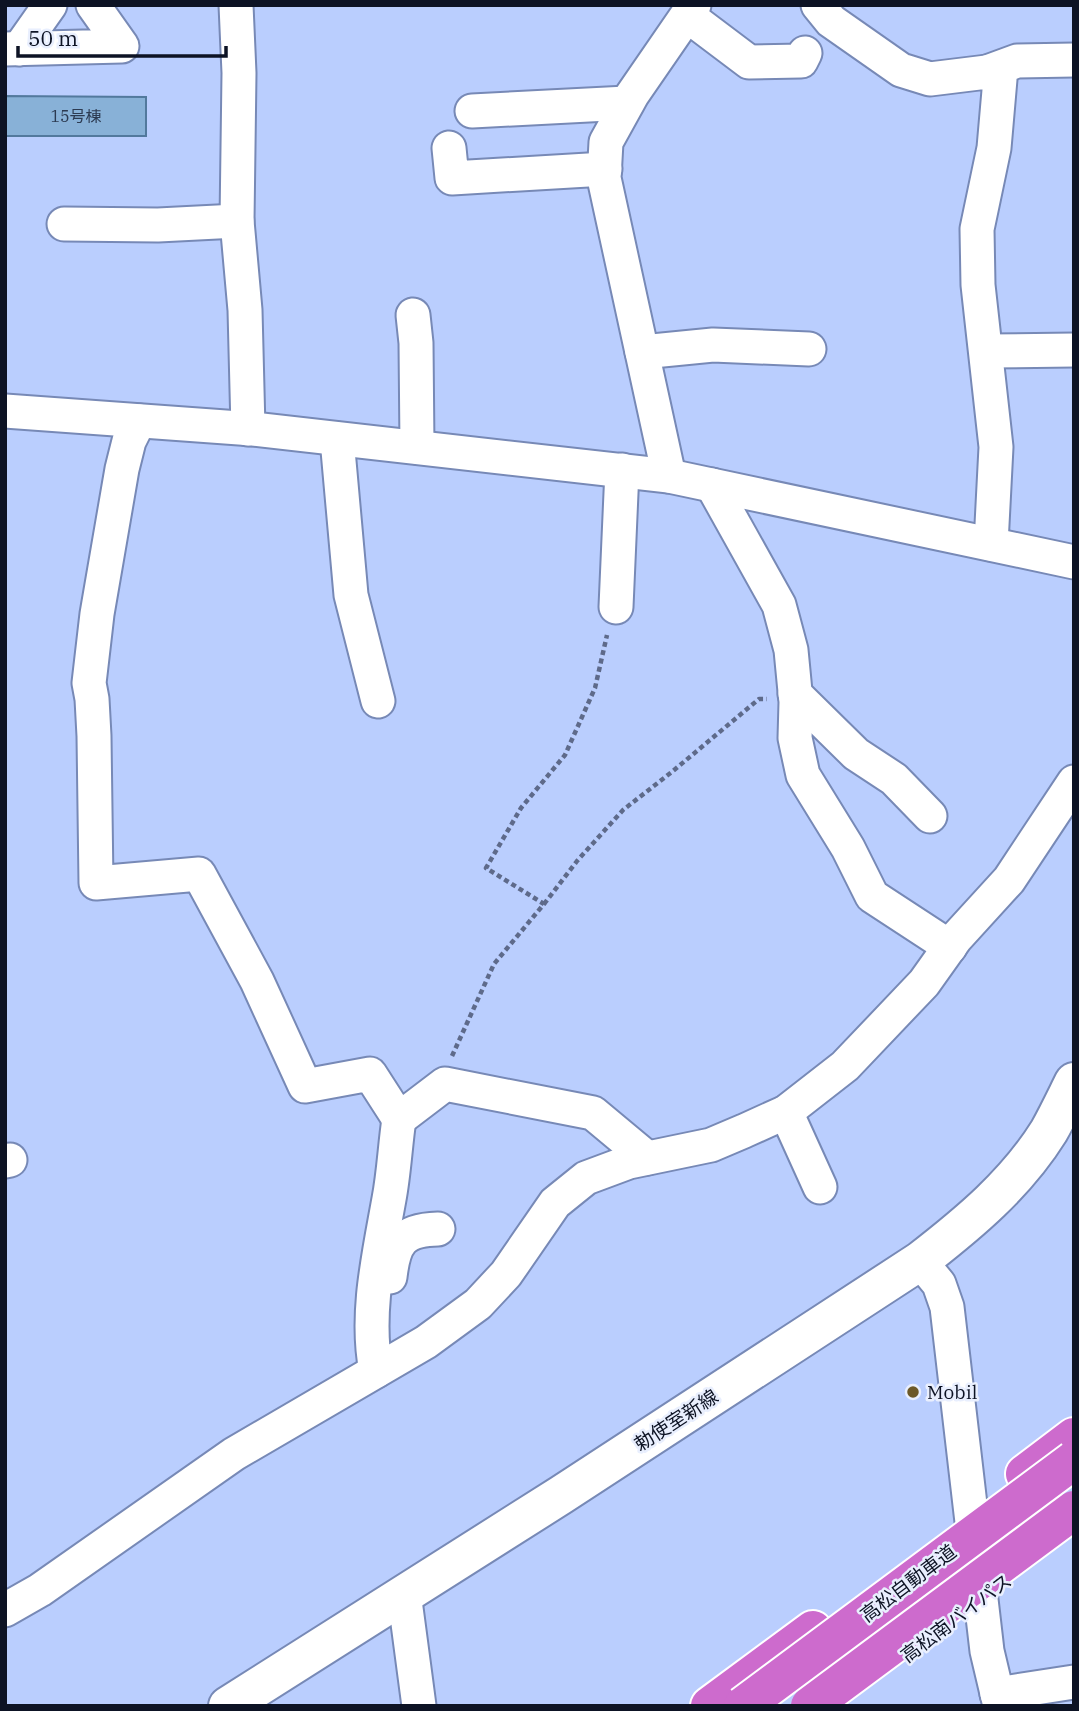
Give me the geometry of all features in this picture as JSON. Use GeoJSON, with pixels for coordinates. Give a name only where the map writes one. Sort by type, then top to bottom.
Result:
{"type":"FeatureCollection","features":[{"type":"Feature","properties":{"kind":"highway"},"geometry":{"type":"LineString","coordinates":[[710,1706],[1074,1437]]}},
{"type":"Feature","properties":{"kind":"highway","name":"高松自動車道"},"geometry":{"type":"LineString","coordinates":[[743,1706],[1074,1460]]}},
{"type":"Feature","properties":{"kind":"highway","name":"高松自動車道"},"geometry":{"type":"LineString","coordinates":[[810,1706],[1074,1510]]}},
{"type":"Feature","properties":{"kind":"highway","name":"高松南バイパス"},"geometry":{"type":"LineString","coordinates":[[837,1706],[1074,1529]]}},
{"type":"Feature","properties":{"kind":"main road","name":"勅使室新線"},"geometry":{"type":"LineString","coordinates":[[229,1706],[561,1495],[920,1261],[973,1220],[1015,1177],[1049,1130],[1074,1082]]}},
{"type":"Feature","properties":{"kind":"street"},"geometry":{"type":"LineString","coordinates":[[12,49],[50,5]]}},
{"type":"Feature","properties":{"kind":"street"},"geometry":{"type":"LineString","coordinates":[[12,49],[122,46],[93,5]]}},
{"type":"Feature","properties":{"kind":"street"},"geometry":{"type":"LineString","coordinates":[[236,5],[239,73],[237,221],[245,310],[248,429]]}},
{"type":"Feature","properties":{"kind":"street"},"geometry":{"type":"LineString","coordinates":[[818,5],[831,21],[901,70],[930,79],[987,72],[1017,61],[1074,60]]}},
{"type":"Feature","properties":{"kind":"street"},"geometry":{"type":"LineString","coordinates":[[669,476],[604,178],[606,142],[627,103],[691,10],[749,62],[801,61],[806,53]]}},
{"type":"Feature","properties":{"kind":"street"},"geometry":{"type":"LineString","coordinates":[[987,72],[1000,79],[994,148],[976,229],[978,285],[996,447],[991,544]]}},
{"type":"Feature","properties":{"kind":"street"},"geometry":{"type":"LineString","coordinates":[[472,111],[627,103]]}},
{"type":"Feature","properties":{"kind":"street"},"geometry":{"type":"LineString","coordinates":[[449,148],[452,178],[605,169]]}},
{"type":"Feature","properties":{"kind":"street"},"geometry":{"type":"LineString","coordinates":[[64,224],[158,225],[237,221]]}},
{"type":"Feature","properties":{"kind":"street"},"geometry":{"type":"LineString","coordinates":[[413,315],[416,343],[417,447]]}},
{"type":"Feature","properties":{"kind":"street"},"geometry":{"type":"LineString","coordinates":[[642,352],[713,345],[809,349]]}},
{"type":"Feature","properties":{"kind":"street"},"geometry":{"type":"LineString","coordinates":[[987,351],[1074,351]]}},
{"type":"Feature","properties":{"kind":"street"},"geometry":{"type":"LineString","coordinates":[[5,411],[248,429],[669,476],[1074,562]]}},
{"type":"Feature","properties":{"kind":"street"},"geometry":{"type":"LineString","coordinates":[[139,421],[129,441],[122,469],[97,614],[89,683],[94,736],[96,884],[199,874],[257,981],[305,1086],[370,1074],[399,1119],[390,1197],[375,1282],[371,1331],[383,1366]]}},
{"type":"Feature","properties":{"kind":"street"},"geometry":{"type":"LineString","coordinates":[[337,439],[351,595],[378,701]]}},
{"type":"Feature","properties":{"kind":"street"},"geometry":{"type":"LineString","coordinates":[[616,607],[622,470]]}},
{"type":"Feature","properties":{"kind":"street"},"geometry":{"type":"LineString","coordinates":[[712,485],[779,605],[791,650],[796,694],[796,731],[803,775],[848,848],[872,896],[950,947]]}},
{"type":"Feature","properties":{"kind":"street"},"geometry":{"type":"LineString","coordinates":[[796,694],[856,754],[894,779],[930,816]]}},
{"type":"Feature","properties":{"kind":"street"},"geometry":{"type":"LineString","coordinates":[[5,1610],[40,1590],[234,1454],[426,1342],[478,1304],[506,1274],[555,1203],[586,1178],[629,1162],[711,1145],[786,1112],[845,1066],[924,983],[950,947],[1009,880],[1074,782]]}},
{"type":"Feature","properties":{"kind":"street"},"geometry":{"type":"LineString","coordinates":[[399,1119],[444,1084],[593,1112],[647,1158]]}},
{"type":"Feature","properties":{"kind":"street"},"geometry":{"type":"LineString","coordinates":[[786,1112],[820,1187]]}},
{"type":"Feature","properties":{"kind":"street"},"geometry":{"type":"LineString","coordinates":[[383,1366],[384,1330],[395,1248],[404,1236],[425,1230],[438,1230]]}},
{"type":"Feature","properties":{"kind":"street"},"geometry":{"type":"LineString","coordinates":[[920,1261],[939,1284],[947,1307],[987,1651],[998,1700],[1074,1682]]}},
{"type":"Feature","properties":{"kind":"street"},"geometry":{"type":"LineString","coordinates":[[404,1593],[419,1706]]}},
{"type":"Feature","properties":{"kind":"path"},"geometry":{"type":"LineString","coordinates":[[544,904],[486,868],[521,808],[565,755],[595,688],[616,607]]}},
{"type":"Feature","properties":{"kind":"path"},"geometry":{"type":"LineString","coordinates":[[444,1084],[455,1047],[494,964],[577,861],[623,810],[759,699],[784,700],[796,731]]}},
{"type":"Feature","properties":{"kind":"building"},"geometry":{"type":"Polygon","coordinates":[[[5,96],[146,97],[146,136],[5,136],[5,96]]]}},
{"type":"Feature","properties":{"kind":"place","name":"Mobil"},"geometry":{"type":"Point","coordinates":[913,1392]}}]}
